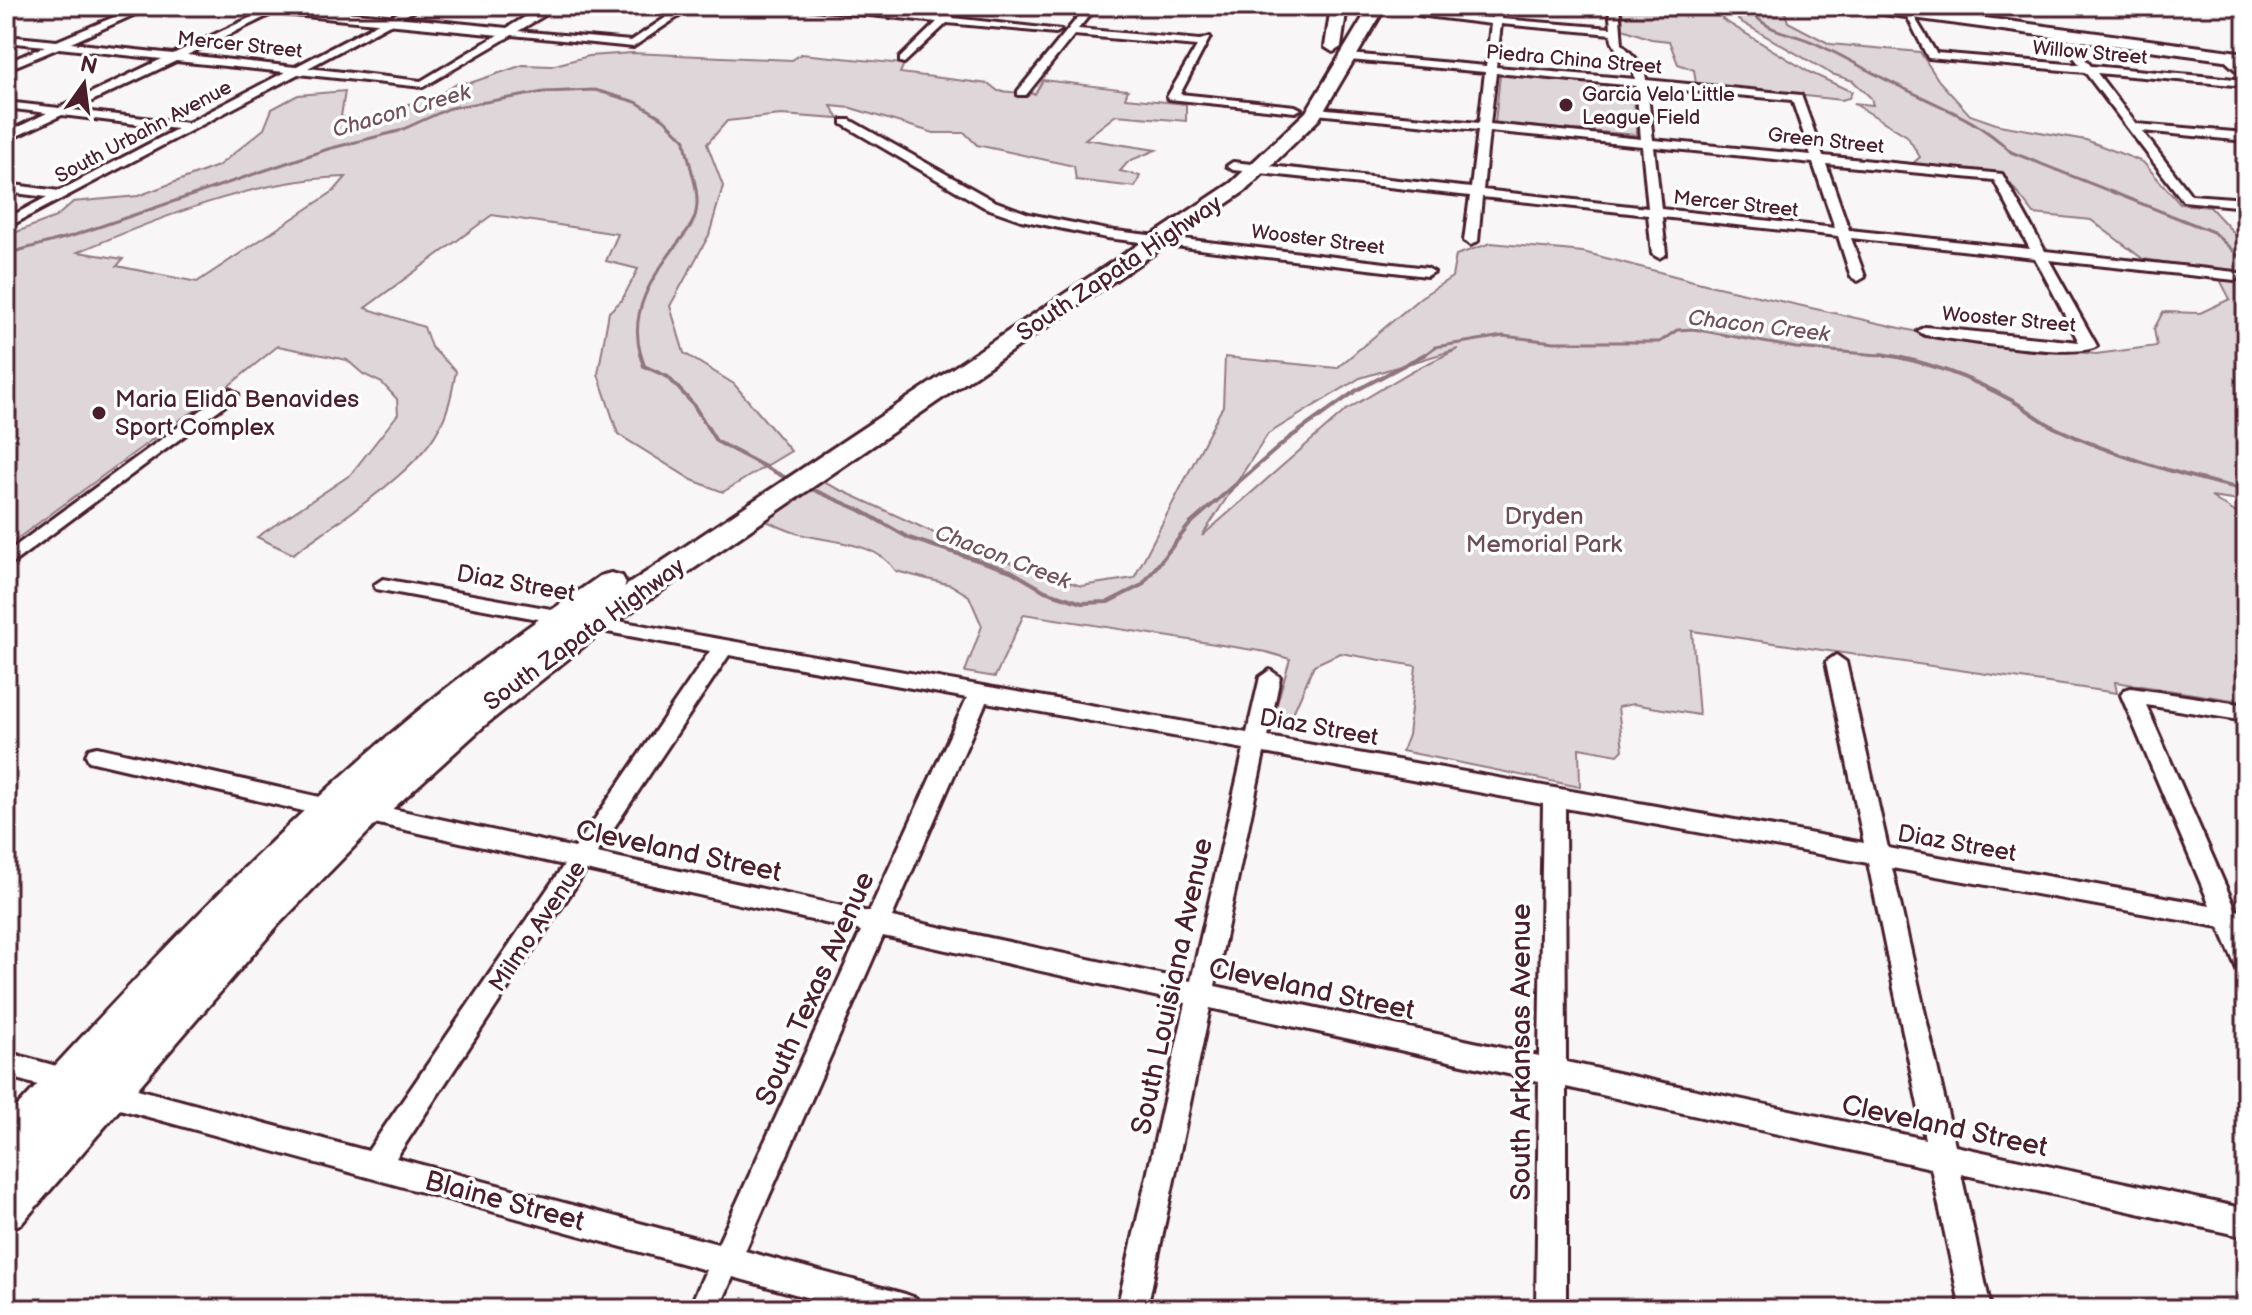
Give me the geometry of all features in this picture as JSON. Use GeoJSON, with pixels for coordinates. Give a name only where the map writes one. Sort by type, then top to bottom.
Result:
{"type":"FeatureCollection","features":[{"type":"Feature","properties":{"kind":"main road"},"geometry":{"type":"LineString","coordinates":[[1341,52],[1361,15],[1378,6]]}},
{"type":"Feature","properties":{"kind":"main road"},"geometry":{"type":"LineString","coordinates":[[1361,15],[1396,6]]}},
{"type":"Feature","properties":{"kind":"main road"},"geometry":{"type":"LineString","coordinates":[[1861,6],[2246,56]]}},
{"type":"Feature","properties":{"kind":"main road"},"geometry":{"type":"LineString","coordinates":[[1338,7],[1341,52]]}},
{"type":"Feature","properties":{"kind":"main road"},"geometry":{"type":"LineString","coordinates":[[1900,9],[2123,42],[2246,56]]}},
{"type":"Feature","properties":{"kind":"main road"},"geometry":{"type":"LineString","coordinates":[[2123,42],[2246,56]]}},
{"type":"Feature","properties":{"kind":"main road","name":"South Zapata Highway"},"geometry":{"type":"LineString","coordinates":[[892,410],[1233,166],[1295,109],[1341,52]]}},
{"type":"Feature","properties":{"kind":"main road","name":"South Zapata Highway"},"geometry":{"type":"LineString","coordinates":[[6,1152],[185,952],[329,808],[443,708],[892,410],[1162,241],[1257,171],[1316,111],[1341,52]]}},
{"type":"Feature","properties":{"kind":"main road","name":"South Zapata Highway"},"geometry":{"type":"LineString","coordinates":[[6,1207],[264,913],[365,812],[576,620]]}},
{"type":"Feature","properties":{"kind":"street"},"geometry":{"type":"LineString","coordinates":[[6,9],[13,6]]}},
{"type":"Feature","properties":{"kind":"street"},"geometry":{"type":"LineString","coordinates":[[6,67],[148,6]]}},
{"type":"Feature","properties":{"kind":"street"},"geometry":{"type":"LineString","coordinates":[[243,6],[633,44],[689,6]]}},
{"type":"Feature","properties":{"kind":"street","name":"South Urbahn Avenue"},"geometry":{"type":"LineString","coordinates":[[6,224],[418,6]]}},
{"type":"Feature","properties":{"kind":"street"},"geometry":{"type":"LineString","coordinates":[[510,32],[553,6]]}},
{"type":"Feature","properties":{"kind":"street"},"geometry":{"type":"LineString","coordinates":[[790,6],[1056,30]]}},
{"type":"Feature","properties":{"kind":"street"},"geometry":{"type":"LineString","coordinates":[[904,60],[959,6]]}},
{"type":"Feature","properties":{"kind":"street"},"geometry":{"type":"LineString","coordinates":[[1022,93],[1092,6]]}},
{"type":"Feature","properties":{"kind":"street"},"geometry":{"type":"LineString","coordinates":[[1315,6],[1338,7]]}},
{"type":"Feature","properties":{"kind":"street"},"geometry":{"type":"LineString","coordinates":[[1471,241],[1498,6]]}},
{"type":"Feature","properties":{"kind":"street"},"geometry":{"type":"LineString","coordinates":[[1614,6],[1617,45],[1639,67],[1642,83],[1659,254]]}},
{"type":"Feature","properties":{"kind":"street"},"geometry":{"type":"LineString","coordinates":[[6,137],[280,8]]}},
{"type":"Feature","properties":{"kind":"street","name":"Willow Street"},"geometry":{"type":"LineString","coordinates":[[1900,9],[1932,56],[2246,83]]}},
{"type":"Feature","properties":{"kind":"street"},"geometry":{"type":"LineString","coordinates":[[1423,15],[1615,31]]}},
{"type":"Feature","properties":{"kind":"street","name":"Mercer Street"},"geometry":{"type":"LineString","coordinates":[[6,39],[423,84],[510,32]]}},
{"type":"Feature","properties":{"kind":"street"},"geometry":{"type":"LineString","coordinates":[[1074,32],[1204,41],[1173,97],[1295,109]]}},
{"type":"Feature","properties":{"kind":"street"},"geometry":{"type":"LineString","coordinates":[[2060,33],[2187,198],[2246,203]]}},
{"type":"Feature","properties":{"kind":"street","name":"Piedra China Street"},"geometry":{"type":"LineString","coordinates":[[1341,52],[1490,70],[1797,97],[1818,160]]}},
{"type":"Feature","properties":{"kind":"street"},"geometry":{"type":"LineString","coordinates":[[2225,55],[2246,76]]}},
{"type":"Feature","properties":{"kind":"street"},"geometry":{"type":"LineString","coordinates":[[6,105],[190,127]]}},
{"type":"Feature","properties":{"kind":"street","name":"Green Street"},"geometry":{"type":"LineString","coordinates":[[1316,111],[1998,177],[2040,256]]}},
{"type":"Feature","properties":{"kind":"street","name":"Wooster Street"},"geometry":{"type":"LineString","coordinates":[[846,122],[1007,211],[1132,237],[1427,272]]}},
{"type":"Feature","properties":{"kind":"street"},"geometry":{"type":"LineString","coordinates":[[2132,127],[2246,137]]}},
{"type":"Feature","properties":{"kind":"street"},"geometry":{"type":"LineString","coordinates":[[1818,160],[1858,277]]}},
{"type":"Feature","properties":{"kind":"street","name":"Mercer Street"},"geometry":{"type":"LineString","coordinates":[[1233,166],[1655,215],[2235,276]]}},
{"type":"Feature","properties":{"kind":"street"},"geometry":{"type":"LineString","coordinates":[[6,188],[59,195]]}},
{"type":"Feature","properties":{"kind":"street","name":"Wooster Street"},"geometry":{"type":"LineString","coordinates":[[1925,331],[2065,347],[2089,346],[2040,256]]}},
{"type":"Feature","properties":{"kind":"street"},"geometry":{"type":"LineString","coordinates":[[6,562],[230,394]]}},
{"type":"Feature","properties":{"kind":"street","name":"Diaz Street"},"geometry":{"type":"LineString","coordinates":[[383,585],[2237,920]]}},
{"type":"Feature","properties":{"kind":"street","name":"Milmo Avenue"},"geometry":{"type":"LineString","coordinates":[[375,1165],[724,646]]}},
{"type":"Feature","properties":{"kind":"street"},"geometry":{"type":"LineString","coordinates":[[1836,662],[1976,1309]]}},
{"type":"Feature","properties":{"kind":"street","name":"South Louisiana Avenue"},"geometry":{"type":"LineString","coordinates":[[1132,1309],[1270,677]]}},
{"type":"Feature","properties":{"kind":"street","name":"South Texas Avenue"},"geometry":{"type":"LineString","coordinates":[[704,1309],[980,692]]}},
{"type":"Feature","properties":{"kind":"street"},"geometry":{"type":"LineString","coordinates":[[2246,713],[2131,695],[2237,920],[2246,961]]}},
{"type":"Feature","properties":{"kind":"street"},"geometry":{"type":"LineString","coordinates":[[97,755],[329,808]]}},
{"type":"Feature","properties":{"kind":"street","name":"South Arkansas Avenue"},"geometry":{"type":"LineString","coordinates":[[1551,1309],[1554,796]]}},
{"type":"Feature","properties":{"kind":"street","name":"Cleveland Street"},"geometry":{"type":"LineString","coordinates":[[365,812],[875,926],[2246,1223]]}},
{"type":"Feature","properties":{"kind":"street"},"geometry":{"type":"LineString","coordinates":[[6,1064],[69,1081]]}},
{"type":"Feature","properties":{"kind":"street","name":"Blaine Street"},"geometry":{"type":"LineString","coordinates":[[104,1093],[905,1309]]}},
{"type":"Feature","properties":{"kind":"green space"},"geometry":{"type":"Polygon","coordinates":[[[1622,6],[1757,6],[1755,10],[1737,8],[1725,13],[1722,19],[1809,72],[1852,92],[1849,98],[1841,100],[1696,84],[1694,70],[1678,64],[1669,41],[1651,39],[1623,29],[1622,6]]]}},
{"type":"Feature","properties":{"kind":"green space","name":"Dryden Memorial Park"},"geometry":{"type":"Polygon","coordinates":[[[1774,6],[1783,6],[1788,22],[1830,44],[1920,52],[1939,81],[1970,115],[1999,125],[2086,140],[2143,162],[2180,204],[2210,207],[2246,246],[2246,502],[2211,497],[2246,519],[2246,702],[2115,682],[2117,693],[1692,631],[1699,715],[1633,704],[1618,707],[1623,750],[1618,755],[1579,748],[1580,787],[1402,751],[1408,735],[1416,666],[1340,653],[1314,665],[1287,727],[1271,724],[1290,659],[1266,652],[1024,614],[995,677],[965,672],[982,626],[969,596],[951,585],[896,571],[876,553],[864,548],[796,533],[766,521],[823,482],[965,547],[1081,586],[1134,578],[1223,406],[1225,357],[1337,368],[1421,297],[1452,277],[1456,255],[1491,243],[1583,252],[1709,285],[1949,339],[2096,354],[2157,346],[2154,329],[2163,312],[2200,313],[2230,299],[2215,270],[2143,259],[2091,220],[2034,214],[2002,173],[1911,165],[1920,157],[1907,136],[1853,103],[1873,105],[1871,98],[1853,81],[1832,74],[1738,20],[1740,16],[1772,11],[1774,6]],[[1458,349],[1360,378],[1268,434],[1202,536],[1346,410],[1412,371],[1458,349]]]}},
{"type":"Feature","properties":{"kind":"green space"},"geometry":{"type":"Polygon","coordinates":[[[632,53],[792,60],[801,54],[904,64],[900,73],[989,84],[998,91],[1035,94],[1043,80],[1128,90],[1125,98],[1186,104],[1186,121],[1116,115],[1085,139],[1156,150],[1129,161],[1120,171],[1140,176],[1135,187],[1076,180],[1074,166],[977,145],[965,133],[934,133],[851,108],[831,106],[839,119],[781,115],[727,121],[707,144],[723,186],[709,235],[670,306],[684,353],[734,384],[791,451],[723,492],[692,480],[618,434],[598,374],[609,312],[622,300],[638,269],[606,261],[618,234],[492,215],[365,308],[424,327],[431,347],[456,371],[450,401],[438,430],[411,464],[373,497],[293,554],[257,537],[350,475],[398,414],[397,399],[382,383],[363,374],[347,360],[278,346],[206,404],[176,422],[6,547],[6,236],[56,217],[73,202],[138,196],[218,166],[264,129],[272,109],[298,95],[345,91],[341,117],[363,120],[443,92],[460,82],[470,83],[523,65],[551,66],[589,56],[632,53]],[[346,177],[312,179],[243,192],[175,213],[78,252],[123,259],[117,266],[197,282],[334,191],[346,177]]]}},
{"type":"Feature","properties":{"kind":"green space"},"geometry":{"type":"Polygon","coordinates":[[[1500,75],[1633,87],[1637,135],[1495,123],[1500,75]]]}},
{"type":"Feature","properties":{"kind":"waterway","name":"Chacon Creek"},"geometry":{"type":"LineString","coordinates":[[1745,6],[1772,28],[1819,45],[1959,115],[1986,131],[2011,152],[2213,232],[2246,263]]}},
{"type":"Feature","properties":{"kind":"waterway","name":"Chacon Creek"},"geometry":{"type":"LineString","coordinates":[[6,254],[72,236],[328,149],[399,131],[450,108],[544,92],[595,90],[636,102],[664,119],[685,140],[695,185],[697,203],[693,221],[651,283],[640,310],[638,340],[641,356]]}},
{"type":"Feature","properties":{"kind":"waterway","name":"Chacon Creek"},"geometry":{"type":"LineString","coordinates":[[1423,356],[1435,347],[1503,336],[1554,342],[1660,342],[1677,330],[1693,329],[1796,348],[1891,356]]}},
{"type":"Feature","properties":{"kind":"waterway","name":"Chacon Creek"},"geometry":{"type":"LineString","coordinates":[[640,354],[644,366],[668,377],[693,404],[716,441],[790,480]]}},
{"type":"Feature","properties":{"kind":"waterway","name":"Chacon Creek"},"geometry":{"type":"LineString","coordinates":[[807,487],[860,510],[909,538],[1011,571],[1045,591],[1082,603],[1108,602],[1142,585],[1190,524],[1288,439],[1357,390],[1425,354]]}},
{"type":"Feature","properties":{"kind":"waterway","name":"Chacon Creek"},"geometry":{"type":"LineString","coordinates":[[1881,354],[1891,356]]}},
{"type":"Feature","properties":{"kind":"waterway","name":"Chacon Creek"},"geometry":{"type":"LineString","coordinates":[[1891,356],[1966,378],[2013,401],[2054,427],[2128,458],[2246,490]]}},
{"type":"Feature","properties":{"kind":"place","name":"Garcia Vela Little League Field"},"geometry":{"type":"Point","coordinates":[1566,105]}},
{"type":"Feature","properties":{"kind":"place","name":"Maria Elida Benavides Sport Complex"},"geometry":{"type":"Point","coordinates":[99,413]}}]}
